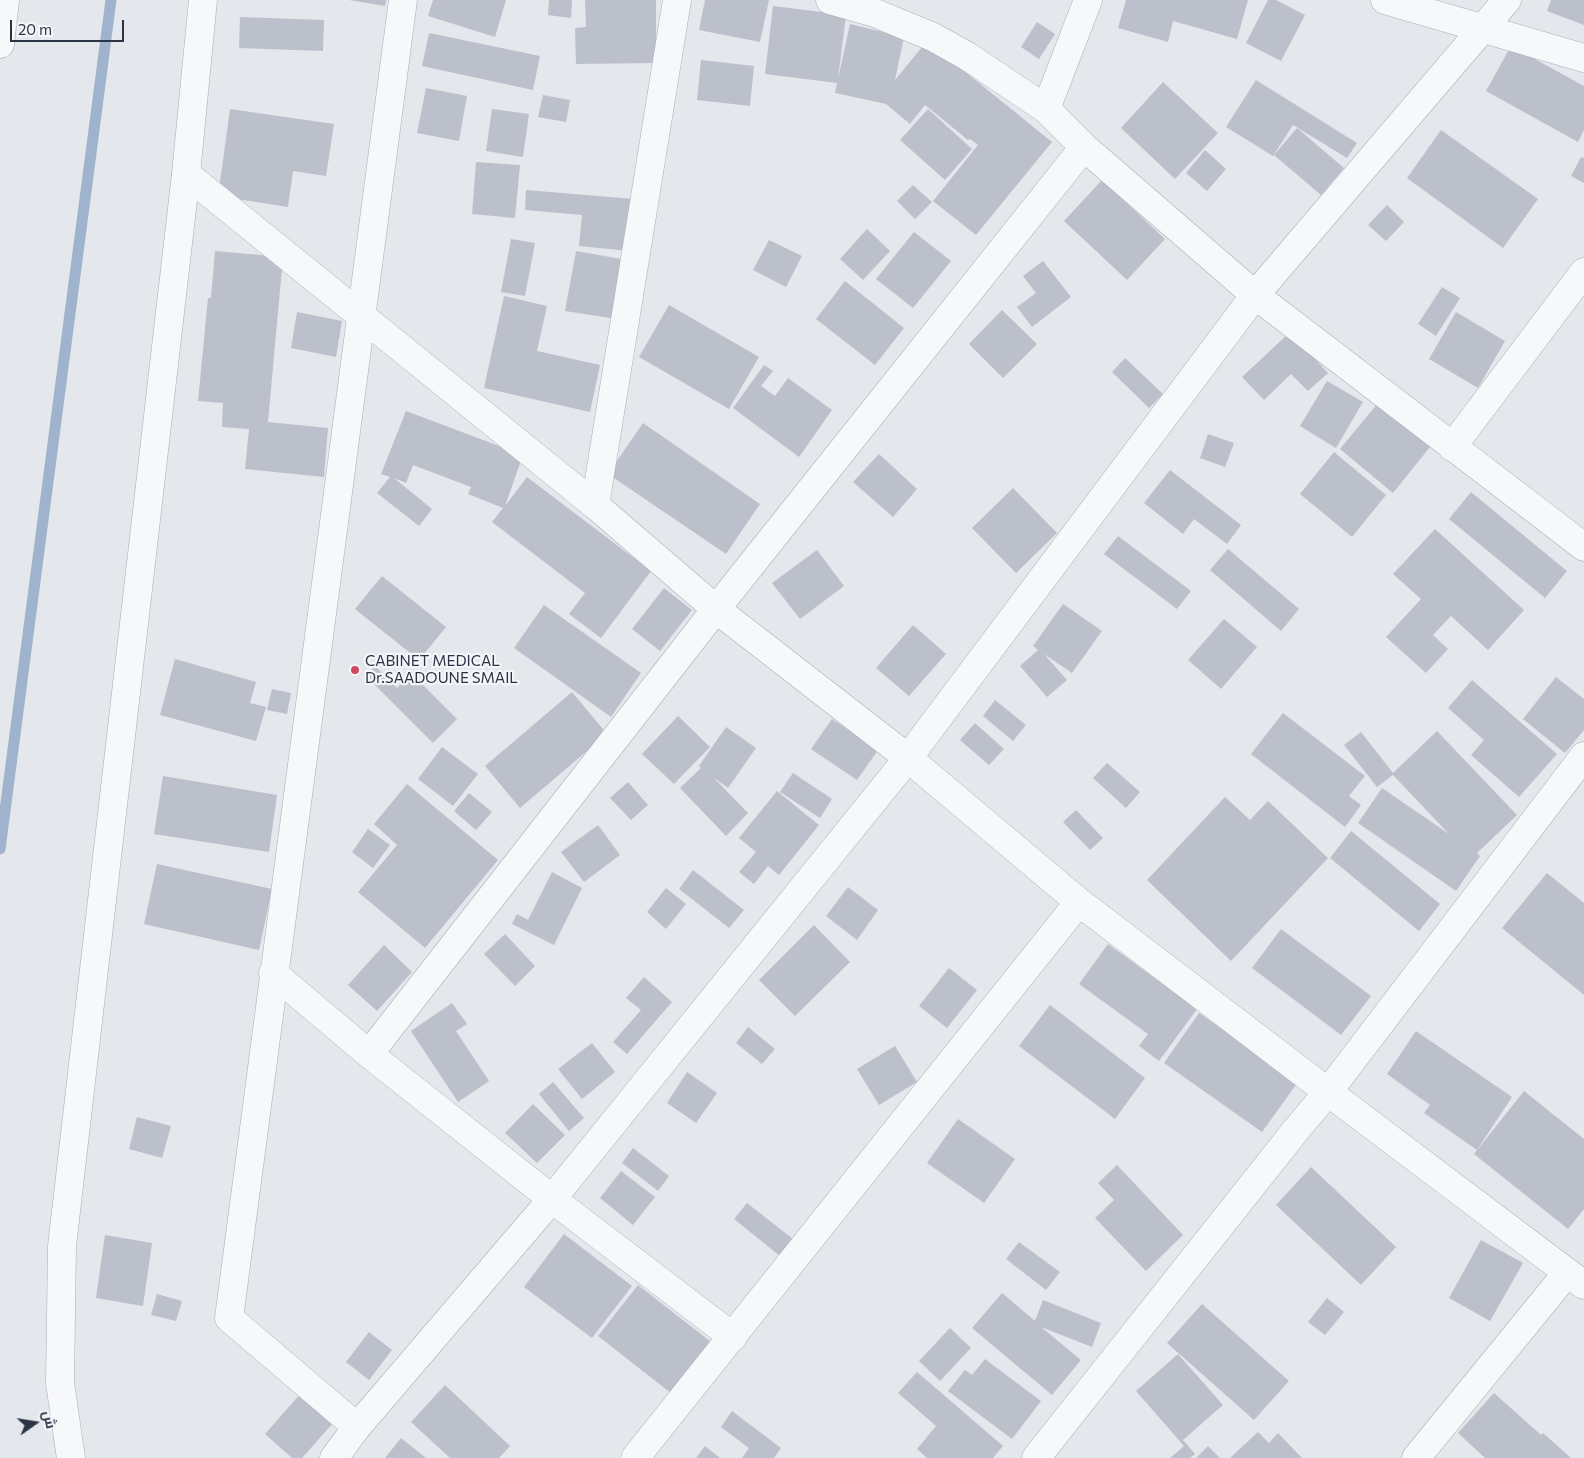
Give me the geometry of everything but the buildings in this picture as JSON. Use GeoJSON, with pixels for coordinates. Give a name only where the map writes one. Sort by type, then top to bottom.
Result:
{"type":"FeatureCollection","features":[{"type":"Feature","properties":{"kind":"street"},"geometry":{"type":"LineString","coordinates":[[0,44],[5,0]]}},
{"type":"Feature","properties":{"kind":"street"},"geometry":{"type":"LineString","coordinates":[[71,1458],[60,1383],[62,1246],[186,174],[202,0]]}},
{"type":"Feature","properties":{"kind":"street"},"geometry":{"type":"LineString","coordinates":[[357,1427],[230,1318],[272,973],[362,316],[402,0]]}},
{"type":"Feature","properties":{"kind":"street"},"geometry":{"type":"LineString","coordinates":[[596,506],[677,0]]}},
{"type":"Feature","properties":{"kind":"street"},"geometry":{"type":"LineString","coordinates":[[830,0],[875,13],[933,38],[967,56],[1046,109],[1084,147],[1255,295],[1584,547]]}},
{"type":"Feature","properties":{"kind":"street"},"geometry":{"type":"LineString","coordinates":[[1046,109],[1088,0]]}},
{"type":"Feature","properties":{"kind":"street"},"geometry":{"type":"LineString","coordinates":[[1385,0],[1584,58]]}},
{"type":"Feature","properties":{"kind":"street"},"geometry":{"type":"LineString","coordinates":[[334,1458],[357,1427],[552,1199],[908,758],[1255,295],[1507,0]]}},
{"type":"Feature","properties":{"kind":"street"},"geometry":{"type":"LineString","coordinates":[[369,1054],[716,609],[1084,147]]}},
{"type":"Feature","properties":{"kind":"street"},"geometry":{"type":"LineString","coordinates":[[186,174],[596,506],[716,609],[908,758],[1079,902],[1575,1279],[1416,1458]]}},
{"type":"Feature","properties":{"kind":"street"},"geometry":{"type":"LineString","coordinates":[[1452,447],[1584,272]]}},
{"type":"Feature","properties":{"kind":"street"},"geometry":{"type":"LineString","coordinates":[[1036,1458],[1328,1092],[1584,756]]}},
{"type":"Feature","properties":{"kind":"street"},"geometry":{"type":"LineString","coordinates":[[634,1458],[733,1337],[1079,902]]}},
{"type":"Feature","properties":{"kind":"street"},"geometry":{"type":"LineString","coordinates":[[272,973],[369,1054],[552,1199],[733,1337]]}},
{"type":"Feature","properties":{"kind":"waterway"},"geometry":{"type":"LineString","coordinates":[[0,849],[111,0]]}},
{"type":"Feature","properties":{"kind":"place","name":"CABINET MEDICAL Dr.SAADOUNE SMAIL"},"geometry":{"type":"Point","coordinates":[355,670]}}]}
